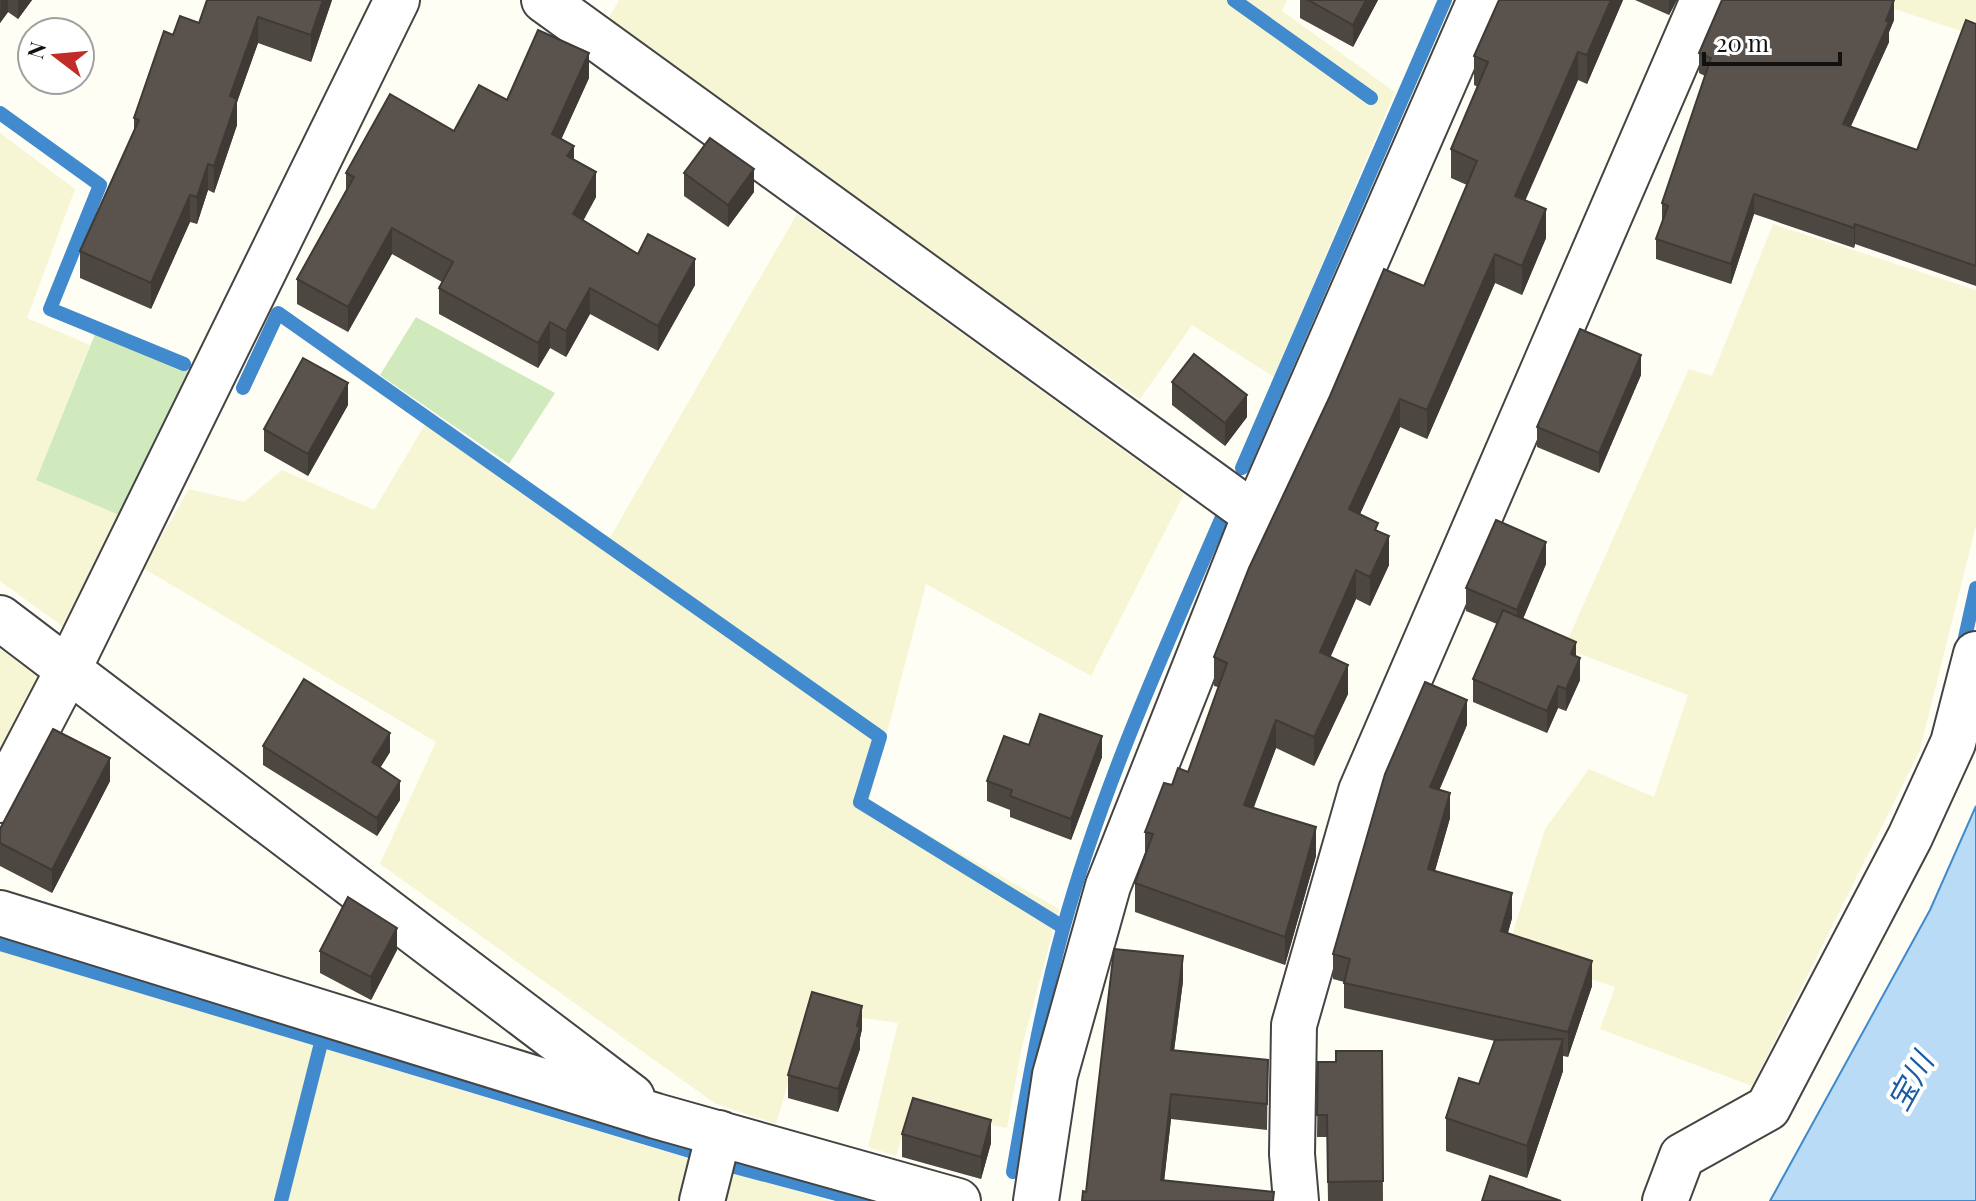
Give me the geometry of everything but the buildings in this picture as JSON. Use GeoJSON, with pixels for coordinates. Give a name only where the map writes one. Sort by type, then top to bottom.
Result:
{"type":"FeatureCollection","features":[{"type":"Feature","properties":{"kind":"street"},"geometry":{"type":"LineString","coordinates":[[0,800],[69,668],[397,0]]}},
{"type":"Feature","properties":{"kind":"street"},"geometry":{"type":"LineString","coordinates":[[544,0],[1255,515]]}},
{"type":"Feature","properties":{"kind":"street"},"geometry":{"type":"LineString","coordinates":[[1036,1201],[1055,1075],[1108,886],[1255,515],[1480,0]]}},
{"type":"Feature","properties":{"kind":"street"},"geometry":{"type":"LineString","coordinates":[[1296,1201],[1292,1154],[1294,1025],[1361,791],[1703,0]]}},
{"type":"Feature","properties":{"kind":"street"},"geometry":{"type":"LineString","coordinates":[[0,618],[656,1116]]}},
{"type":"Feature","properties":{"kind":"street"},"geometry":{"type":"LineString","coordinates":[[1665,1201],[1682,1156],[1768,1108],[1910,837],[1953,743],[1976,654]]}},
{"type":"Feature","properties":{"kind":"street"},"geometry":{"type":"LineString","coordinates":[[0,913],[656,1116],[958,1201]]}},
{"type":"Feature","properties":{"kind":"street"},"geometry":{"type":"LineString","coordinates":[[702,1201],[719,1133]]}},
{"type":"Feature","properties":{"kind":"green space"},"geometry":{"type":"Polygon","coordinates":[[[619,0],[1287,0],[1282,11],[1395,92],[1274,377],[1192,325],[1140,399],[605,25],[619,0]]]}},
{"type":"Feature","properties":{"kind":"green space"},"geometry":{"type":"Polygon","coordinates":[[[1867,0],[1976,0],[1976,36],[1867,0]]]}},
{"type":"Feature","properties":{"kind":"green space"},"geometry":{"type":"Polygon","coordinates":[[[0,133],[75,189],[27,318],[90,345],[36,480],[119,515],[65,628],[0,581],[0,133]]]}},
{"type":"Feature","properties":{"kind":"green space"},"geometry":{"type":"Polygon","coordinates":[[[797,214],[1184,494],[1091,676],[926,584],[869,801],[1059,909],[1022,1046],[1007,1128],[911,1110],[896,1156],[868,1147],[898,1023],[810,1010],[776,1124],[716,1104],[380,864],[436,742],[143,568],[189,489],[244,502],[282,470],[374,510],[426,423],[604,548],[797,214]]]}},
{"type":"Feature","properties":{"kind":"green space"},"geometry":{"type":"Polygon","coordinates":[[[1773,224],[1976,290],[1976,526],[1920,750],[1752,1086],[1600,1029],[1615,987],[1507,951],[1545,829],[1589,769],[1654,797],[1688,695],[1564,648],[1689,369],[1712,376],[1773,224]]]}},
{"type":"Feature","properties":{"kind":"green space"},"geometry":{"type":"Polygon","coordinates":[[[416,317],[555,393],[509,464],[380,375],[416,317]]]}},
{"type":"Feature","properties":{"kind":"green space"},"geometry":{"type":"Polygon","coordinates":[[[95,334],[190,371],[119,515],[36,480],[95,334]]]}},
{"type":"Feature","properties":{"kind":"green space"},"geometry":{"type":"Polygon","coordinates":[[[0,649],[43,680],[0,764],[0,649]]]}},
{"type":"Feature","properties":{"kind":"green space"},"geometry":{"type":"Polygon","coordinates":[[[0,951],[700,1162],[690,1201],[0,1201],[0,951]]]}},
{"type":"Feature","properties":{"kind":"green space"},"geometry":{"type":"Polygon","coordinates":[[[722,1169],[830,1201],[714,1201],[722,1169]]]}},
{"type":"Feature","properties":{"kind":"water","name":"宝川"},"geometry":{"type":"Polygon","coordinates":[[[1976,806],[1976,1201],[1770,1201],[1930,910],[1976,806]]]}},
{"type":"Feature","properties":{"kind":"waterway"},"geometry":{"type":"LineString","coordinates":[[1234,0],[1371,98]]}},
{"type":"Feature","properties":{"kind":"waterway"},"geometry":{"type":"LineString","coordinates":[[1242,468],[1445,0]]}},
{"type":"Feature","properties":{"kind":"waterway"},"geometry":{"type":"LineString","coordinates":[[0,113],[100,185],[50,309],[184,364]]}},
{"type":"Feature","properties":{"kind":"waterway"},"geometry":{"type":"LineString","coordinates":[[243,388],[278,313],[880,737],[860,802],[1063,927]]}},
{"type":"Feature","properties":{"kind":"waterway"},"geometry":{"type":"LineString","coordinates":[[1013,1172],[1048,989],[1079,876],[1135,720],[1222,517]]}},
{"type":"Feature","properties":{"kind":"waterway"},"geometry":{"type":"LineString","coordinates":[[1962,651],[1976,588]]}},
{"type":"Feature","properties":{"kind":"waterway"},"geometry":{"type":"LineString","coordinates":[[0,944],[690,1151]]}},
{"type":"Feature","properties":{"kind":"waterway"},"geometry":{"type":"LineString","coordinates":[[281,1201],[321,1043]]}},
{"type":"Feature","properties":{"kind":"waterway"},"geometry":{"type":"LineString","coordinates":[[724,1164],[863,1201]]}}]}
